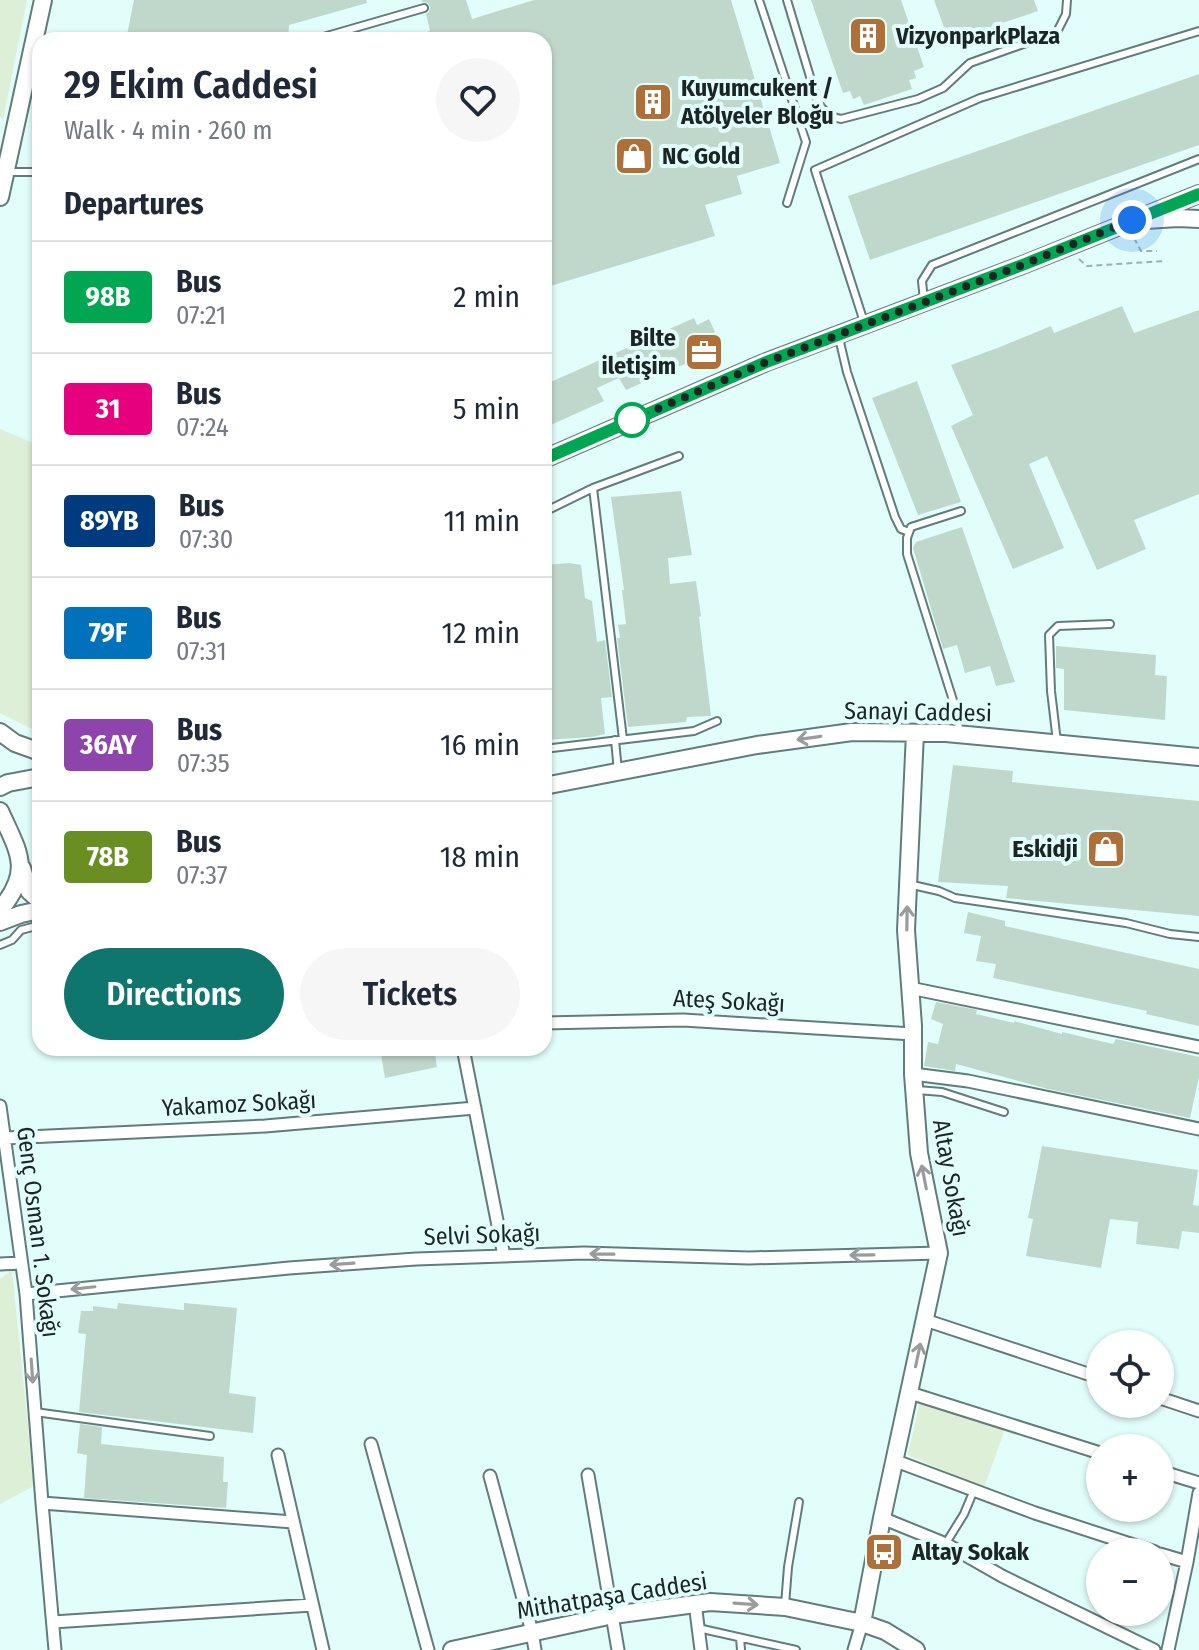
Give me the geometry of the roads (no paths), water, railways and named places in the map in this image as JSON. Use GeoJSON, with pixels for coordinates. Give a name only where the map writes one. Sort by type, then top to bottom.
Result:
{"type":"FeatureCollection","features":[{"type":"Feature","properties":{"kind":"main road"},"geometry":{"type":"LineString","coordinates":[[36,32],[43,0]]}},
{"type":"Feature","properties":{"kind":"main road"},"geometry":{"type":"LineString","coordinates":[[0,197],[32,50]]}},
{"type":"Feature","properties":{"kind":"main road"},"geometry":{"type":"LineString","coordinates":[[0,135],[5,172]]}},
{"type":"Feature","properties":{"kind":"main road"},"geometry":{"type":"LineString","coordinates":[[552,456],[764,363],[1199,194]]}},
{"type":"Feature","properties":{"kind":"main road"},"geometry":{"type":"LineString","coordinates":[[1130,221],[1199,219]]}},
{"type":"Feature","properties":{"kind":"main road"},"geometry":{"type":"LineString","coordinates":[[0,732],[15,743],[32,749]]}},
{"type":"Feature","properties":{"kind":"main road","name":"Sanayi Caddesi"},"geometry":{"type":"LineString","coordinates":[[552,784],[757,745],[852,732],[960,734],[1199,757]]}},
{"type":"Feature","properties":{"kind":"main road","name":"Altay Sokağı"},"geometry":{"type":"LineString","coordinates":[[862,1623],[939,1253],[919,1153],[913,1082],[906,930],[915,733]]}},
{"type":"Feature","properties":{"kind":"main road"},"geometry":{"type":"LineString","coordinates":[[0,787],[32,778]]}},
{"type":"Feature","properties":{"kind":"main road"},"geometry":{"type":"LineString","coordinates":[[0,811],[32,894]]}},
{"type":"Feature","properties":{"kind":"main road"},"geometry":{"type":"LineString","coordinates":[[0,910],[15,890],[20,874],[19,857]]}},
{"type":"Feature","properties":{"kind":"main road"},"geometry":{"type":"LineString","coordinates":[[0,922],[32,912]]}},
{"type":"Feature","properties":{"kind":"main road","name":"Mithatpaşa Caddesi"},"geometry":{"type":"LineString","coordinates":[[452,1650],[613,1615],[710,1602],[785,1607],[862,1623],[885,1631],[915,1650]]}},
{"type":"Feature","properties":{"kind":"street"},"geometry":{"type":"LineString","coordinates":[[910,988],[1199,1047]]}},
{"type":"Feature","properties":{"kind":"street","name":"Ateş Sokağı"},"geometry":{"type":"LineString","coordinates":[[552,1023],[683,1020],[913,1034]]}},
{"type":"Feature","properties":{"kind":"street"},"geometry":{"type":"LineString","coordinates":[[465,1056],[504,1256]]}},
{"type":"Feature","properties":{"kind":"street"},"geometry":{"type":"LineString","coordinates":[[913,1082],[968,1081],[1199,1129]]}},
{"type":"Feature","properties":{"kind":"street","name":"Genç Osman 1. Sokağı"},"geometry":{"type":"LineString","coordinates":[[0,1106],[26,1294],[55,1650]]}},
{"type":"Feature","properties":{"kind":"street","name":"Yakamoz Sokağı"},"geometry":{"type":"LineString","coordinates":[[5,1138],[265,1126],[475,1108]]}},
{"type":"Feature","properties":{"kind":"street","name":"Selvi Sokağı"},"geometry":{"type":"LineString","coordinates":[[26,1294],[416,1259],[584,1253],[749,1258],[939,1253]]}},
{"type":"Feature","properties":{"kind":"street"},"geometry":{"type":"LineString","coordinates":[[0,1264],[21,1263]]}},
{"type":"Feature","properties":{"kind":"street"},"geometry":{"type":"LineString","coordinates":[[925,1320],[1086,1373]]}},
{"type":"Feature","properties":{"kind":"street"},"geometry":{"type":"LineString","coordinates":[[910,1393],[1086,1449]]}},
{"type":"Feature","properties":{"kind":"street"},"geometry":{"type":"LineString","coordinates":[[1174,1403],[1199,1411]]}},
{"type":"Feature","properties":{"kind":"street"},"geometry":{"type":"LineString","coordinates":[[371,1444],[428,1650]]}},
{"type":"Feature","properties":{"kind":"street"},"geometry":{"type":"LineString","coordinates":[[278,1455],[323,1650]]}},
{"type":"Feature","properties":{"kind":"street"},"geometry":{"type":"LineString","coordinates":[[896,1461],[1112,1538]]}},
{"type":"Feature","properties":{"kind":"street"},"geometry":{"type":"LineString","coordinates":[[588,1475],[618,1650]]}},
{"type":"Feature","properties":{"kind":"street"},"geometry":{"type":"LineString","coordinates":[[1174,1475],[1199,1483]]}},
{"type":"Feature","properties":{"kind":"street"},"geometry":{"type":"LineString","coordinates":[[490,1476],[535,1650]]}},
{"type":"Feature","properties":{"kind":"street"},"geometry":{"type":"LineString","coordinates":[[1168,1650],[1199,1493]]}},
{"type":"Feature","properties":{"kind":"street"},"geometry":{"type":"LineString","coordinates":[[42,1503],[293,1522]]}},
{"type":"Feature","properties":{"kind":"street"},"geometry":{"type":"LineString","coordinates":[[882,1518],[946,1544],[1002,1576],[1154,1650]]}},
{"type":"Feature","properties":{"kind":"street"},"geometry":{"type":"LineString","coordinates":[[1174,1558],[1187,1562]]}},
{"type":"Feature","properties":{"kind":"street"},"geometry":{"type":"LineString","coordinates":[[695,1603],[701,1650]]}},
{"type":"Feature","properties":{"kind":"street"},"geometry":{"type":"LineString","coordinates":[[53,1622],[312,1605]]}},
{"type":"Feature","properties":{"kind":"street"},"geometry":{"type":"LineString","coordinates":[[854,1650],[862,1623]]}},
{"type":"Feature","properties":{"kind":"lane"},"geometry":{"type":"LineString","coordinates":[[759,0],[806,142],[787,203]]}},
{"type":"Feature","properties":{"kind":"lane"},"geometry":{"type":"LineString","coordinates":[[787,0],[817,100],[824,112],[841,119],[918,99],[943,88],[970,63],[1057,32],[1064,20],[1067,0]]}},
{"type":"Feature","properties":{"kind":"lane"},"geometry":{"type":"LineString","coordinates":[[341,32],[424,8]]}},
{"type":"Feature","properties":{"kind":"lane"},"geometry":{"type":"LineString","coordinates":[[864,324],[815,170],[980,98],[1199,31]]}},
{"type":"Feature","properties":{"kind":"lane"},"geometry":{"type":"LineString","coordinates":[[924,301],[922,281],[932,265],[1199,159]]}},
{"type":"Feature","properties":{"kind":"lane"},"geometry":{"type":"LineString","coordinates":[[5,172],[32,172]]}},
{"type":"Feature","properties":{"kind":"lane"},"geometry":{"type":"LineString","coordinates":[[838,334],[847,372],[895,517],[901,529],[909,532]]}},
{"type":"Feature","properties":{"kind":"lane"},"geometry":{"type":"LineString","coordinates":[[552,508],[593,488],[679,456]]}},
{"type":"Feature","properties":{"kind":"lane"},"geometry":{"type":"LineString","coordinates":[[593,488],[619,740],[618,771]]}},
{"type":"Feature","properties":{"kind":"lane"},"geometry":{"type":"LineString","coordinates":[[960,734],[957,713],[907,554],[911,527],[961,511]]}},
{"type":"Feature","properties":{"kind":"lane"},"geometry":{"type":"LineString","coordinates":[[1057,742],[1049,635],[1058,626],[1110,624]]}},
{"type":"Feature","properties":{"kind":"lane"},"geometry":{"type":"LineString","coordinates":[[552,748],[694,731],[717,721]]}},
{"type":"Feature","properties":{"kind":"lane"},"geometry":{"type":"LineString","coordinates":[[908,884],[955,898],[1199,937]]}},
{"type":"Feature","properties":{"kind":"lane"},"geometry":{"type":"LineString","coordinates":[[0,945],[12,940],[21,930],[32,927]]}},
{"type":"Feature","properties":{"kind":"lane"},"geometry":{"type":"LineString","coordinates":[[913,1082],[1004,1112]]}},
{"type":"Feature","properties":{"kind":"lane"},"geometry":{"type":"LineString","coordinates":[[35,1412],[210,1436]]}},
{"type":"Feature","properties":{"kind":"lane"},"geometry":{"type":"LineString","coordinates":[[946,1544],[974,1490]]}},
{"type":"Feature","properties":{"kind":"lane"},"geometry":{"type":"LineString","coordinates":[[785,1607],[799,1502]]}},
{"type":"Feature","properties":{"kind":"lane"},"geometry":{"type":"LineString","coordinates":[[698,1628],[796,1650]]}},
{"type":"Feature","properties":{"kind":"lane"},"geometry":{"type":"LineString","coordinates":[[740,1638],[741,1650]]}},
{"type":"Feature","properties":{"kind":"place","name":"VizyonparkPlaza"},"geometry":{"type":"Point","coordinates":[868,36]}},
{"type":"Feature","properties":{"kind":"place","name":"Kuyumcukent / Atölyeler Bloğu"},"geometry":{"type":"Point","coordinates":[653,102]}},
{"type":"Feature","properties":{"kind":"place","name":"NC Gold"},"geometry":{"type":"Point","coordinates":[634,156]}},
{"type":"Feature","properties":{"kind":"place","name":"Bilte iletişim"},"geometry":{"type":"Point","coordinates":[704,352]}},
{"type":"Feature","properties":{"kind":"place","name":"Eskidji"},"geometry":{"type":"Point","coordinates":[1106,849]}},
{"type":"Feature","properties":{"kind":"place","name":"Altay Sokak"},"geometry":{"type":"Point","coordinates":[884,1552]}}]}
